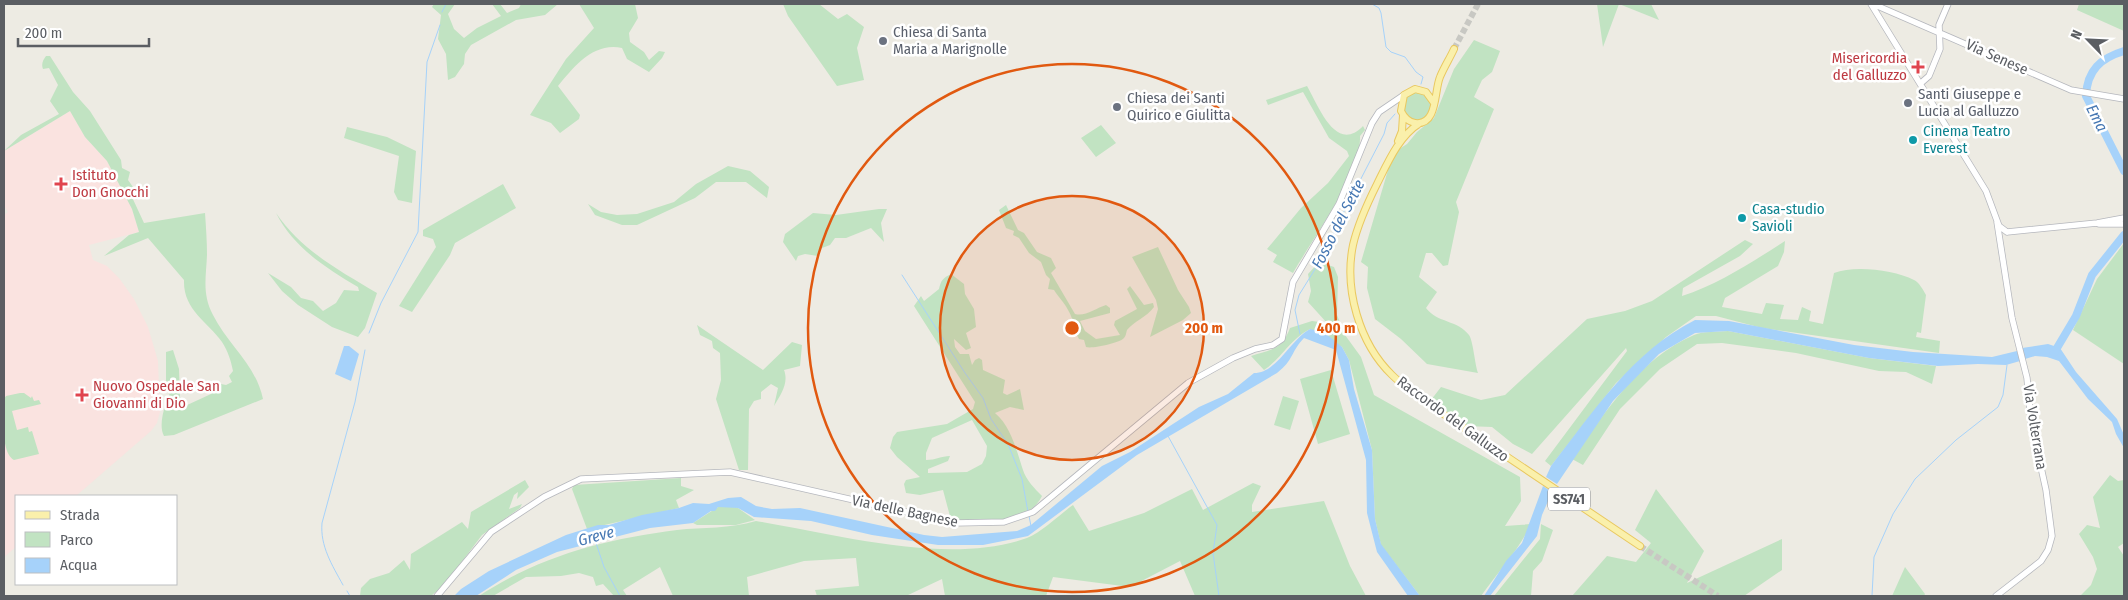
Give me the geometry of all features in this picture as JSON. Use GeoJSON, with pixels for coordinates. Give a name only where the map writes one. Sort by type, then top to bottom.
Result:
{"type":"FeatureCollection","features":[{"type":"Feature","properties":{"kind":"main road","name":"Via Senese"},"geometry":{"type":"LineString","coordinates":[[1872,4],[2079,93],[2124,99]]}},
{"type":"Feature","properties":{"kind":"main road"},"geometry":{"type":"LineString","coordinates":[[1872,4],[1986,191],[2002,235],[2108,222],[2124,218]]}},
{"type":"Feature","properties":{"kind":"main road"},"geometry":{"type":"LineString","coordinates":[[1921,83],[1929,76],[1940,49],[1939,25],[1948,4]]}},
{"type":"Feature","properties":{"kind":"main road","name":"SS741"},"geometry":{"type":"LineString","coordinates":[[1402,113],[1404,95],[1415,89],[1423,90],[1433,84],[1454,49]]}},
{"type":"Feature","properties":{"kind":"main road","name":"SS741"},"geometry":{"type":"LineString","coordinates":[[1420,123],[1430,117],[1440,75]]}},
{"type":"Feature","properties":{"kind":"main road"},"geometry":{"type":"LineString","coordinates":[[1423,90],[1430,95],[1434,103]]}},
{"type":"Feature","properties":{"kind":"main road","name":"Via delle Bagnese"},"geometry":{"type":"LineString","coordinates":[[437,596],[491,532],[544,497],[581,479],[730,472],[944,522],[965,524],[1004,522],[1033,512],[1188,383],[1233,358],[1280,341],[1284,334],[1293,282],[1306,255],[1339,204],[1372,123],[1379,112],[1404,95]]}},
{"type":"Feature","properties":{"kind":"main road"},"geometry":{"type":"LineString","coordinates":[[1388,106],[1402,113],[1409,121],[1420,123]]}},
{"type":"Feature","properties":{"kind":"main road","name":"Raccordo del Galluzzo"},"geometry":{"type":"LineString","coordinates":[[1402,113],[1402,131],[1360,220],[1350,263],[1351,288],[1365,338],[1391,375],[1447,418],[1640,546]]}},
{"type":"Feature","properties":{"kind":"main road","name":"Raccordo del Galluzzo"},"geometry":{"type":"LineString","coordinates":[[1393,153],[1406,135],[1420,123]]}},
{"type":"Feature","properties":{"kind":"main road"},"geometry":{"type":"LineString","coordinates":[[2108,222],[2124,224]]}},
{"type":"Feature","properties":{"kind":"main road","name":"Via Volterrana"},"geometry":{"type":"LineString","coordinates":[[1996,596],[2041,561],[2052,541],[2049,508],[2032,430],[2025,370],[2008,300],[2002,235]]}},
{"type":"Feature","properties":{"kind":"shaded area","name":"Nuovo Ospedale San Giovanni di Dio"},"geometry":{"type":"Polygon","coordinates":[[[70,111],[85,137],[107,161],[132,209],[139,232],[89,245],[93,260],[107,266],[119,278],[134,299],[148,327],[158,361],[160,412],[157,423],[151,431],[77,495],[15,495],[15,548],[4,557],[4,215],[8,212],[4,206],[4,151],[70,111]]]}},
{"type":"Feature","properties":{"kind":"green space"},"geometry":{"type":"Polygon","coordinates":[[[434,4],[455,4],[448,14],[454,29],[464,38],[477,28],[501,16],[492,4],[500,4],[507,13],[519,8],[521,4],[558,4],[545,15],[516,20],[471,45],[465,54],[464,64],[455,77],[448,80],[446,54],[438,39],[441,15],[432,7],[434,4]]]}},
{"type":"Feature","properties":{"kind":"green space"},"geometry":{"type":"Polygon","coordinates":[[[579,4],[635,4],[638,18],[629,33],[630,42],[644,52],[649,60],[659,51],[665,52],[649,72],[627,59],[622,48],[602,49],[593,52],[585,58],[558,86],[580,115],[579,119],[560,133],[551,123],[530,115],[566,59],[594,28],[579,4]]]}},
{"type":"Feature","properties":{"kind":"green space"},"geometry":{"type":"Polygon","coordinates":[[[783,4],[819,4],[838,19],[847,14],[864,27],[857,48],[864,80],[837,86],[788,16],[783,4]]]}},
{"type":"Feature","properties":{"kind":"green space"},"geometry":{"type":"Polygon","coordinates":[[[1597,4],[1619,4],[1603,47],[1597,4]]]}},
{"type":"Feature","properties":{"kind":"green space"},"geometry":{"type":"Polygon","coordinates":[[[1619,4],[1651,4],[1659,20],[1619,4]]]}},
{"type":"Feature","properties":{"kind":"green space"},"geometry":{"type":"Polygon","coordinates":[[[2079,4],[2124,4],[2124,31],[2077,10],[2079,4]]]}},
{"type":"Feature","properties":{"kind":"green space"},"geometry":{"type":"Polygon","coordinates":[[[1474,40],[1500,51],[1492,72],[1482,80],[1474,97],[1494,109],[1456,202],[1459,212],[1448,265],[1443,266],[1432,253],[1426,253],[1419,277],[1437,292],[1426,308],[1436,316],[1464,330],[1469,335],[1478,373],[1427,364],[1401,339],[1375,319],[1367,288],[1368,267],[1361,262],[1393,153],[1407,144],[1417,132],[1434,118],[1454,69],[1474,40]]]}},
{"type":"Feature","properties":{"kind":"green space"},"geometry":{"type":"Polygon","coordinates":[[[46,56],[50,56],[73,92],[90,111],[121,160],[122,168],[130,172],[128,180],[133,187],[131,195],[144,223],[205,213],[207,300],[219,326],[248,365],[263,399],[174,435],[164,436],[162,418],[173,386],[166,381],[166,352],[173,350],[179,369],[180,397],[185,406],[211,394],[221,384],[226,385],[232,382],[229,376],[233,371],[230,360],[222,342],[197,314],[187,299],[184,280],[148,238],[104,256],[129,235],[139,232],[132,209],[107,161],[85,137],[70,111],[4,151],[21,135],[59,114],[50,101],[58,85],[49,68],[43,69],[42,65],[46,56]]]}},
{"type":"Feature","properties":{"kind":"green space"},"geometry":{"type":"Polygon","coordinates":[[[1307,86],[1329,124],[1337,131],[1345,135],[1353,133],[1363,126],[1365,130],[1360,136],[1353,168],[1345,187],[1293,273],[1273,262],[1277,255],[1267,249],[1301,208],[1328,183],[1349,156],[1347,151],[1329,138],[1303,92],[1268,105],[1266,100],[1307,86]]]}},
{"type":"Feature","properties":{"kind":"green space"},"geometry":{"type":"Polygon","coordinates":[[[1417,92],[1427,96],[1431,106],[1427,116],[1417,120],[1407,116],[1403,106],[1407,96],[1417,92]]]}},
{"type":"Feature","properties":{"kind":"green space"},"geometry":{"type":"Polygon","coordinates":[[[1101,125],[1116,143],[1096,157],[1081,138],[1101,125]]]}},
{"type":"Feature","properties":{"kind":"green space"},"geometry":{"type":"Polygon","coordinates":[[[347,127],[387,137],[416,151],[412,203],[398,200],[394,192],[399,156],[344,138],[347,127]]]}},
{"type":"Feature","properties":{"kind":"green space"},"geometry":{"type":"Polygon","coordinates":[[[728,166],[750,171],[769,187],[767,198],[746,182],[716,182],[695,198],[637,225],[622,225],[595,215],[588,204],[601,212],[617,215],[637,214],[674,202],[696,184],[728,166]]]}},
{"type":"Feature","properties":{"kind":"green space"},"geometry":{"type":"Polygon","coordinates":[[[503,184],[516,208],[455,243],[450,255],[412,312],[399,306],[436,247],[433,239],[423,236],[423,230],[503,184]]]}},
{"type":"Feature","properties":{"kind":"green space"},"geometry":{"type":"Polygon","coordinates":[[[1006,205],[1018,230],[1024,233],[1037,252],[1051,258],[1056,268],[1051,273],[1075,314],[1087,313],[1106,305],[1110,308],[1110,313],[1080,321],[1085,331],[1096,339],[1120,335],[1114,325],[1115,321],[1137,309],[1127,289],[1130,286],[1144,305],[1153,303],[1154,307],[1127,330],[1125,337],[1121,340],[1106,345],[1086,347],[1084,340],[1079,339],[1077,335],[1065,305],[1054,290],[1048,289],[1050,279],[1046,275],[1041,262],[1029,253],[1019,238],[1013,235],[1014,231],[1006,228],[999,210],[1006,205]]]}},
{"type":"Feature","properties":{"kind":"green space"},"geometry":{"type":"Polygon","coordinates":[[[887,209],[881,223],[884,242],[871,228],[846,238],[835,238],[830,245],[822,248],[818,256],[805,254],[798,256],[796,261],[783,242],[785,234],[813,213],[836,215],[887,209]]]}},
{"type":"Feature","properties":{"kind":"green space"},"geometry":{"type":"Polygon","coordinates":[[[276,213],[309,249],[335,268],[377,293],[365,328],[358,337],[332,327],[298,305],[282,291],[268,273],[291,287],[301,298],[313,301],[323,311],[336,303],[344,290],[359,291],[358,287],[334,272],[301,247],[276,213]]]}},
{"type":"Feature","properties":{"kind":"green space"},"geometry":{"type":"Polygon","coordinates":[[[1745,240],[1753,244],[1740,256],[1683,288],[1682,296],[1722,279],[1785,241],[1784,252],[1778,266],[1725,298],[1722,307],[1762,314],[1766,303],[1784,305],[1780,319],[1798,320],[1802,307],[1811,311],[1809,321],[1823,324],[1834,273],[1853,269],[1885,271],[1906,276],[1918,282],[1926,295],[1921,333],[1917,332],[1916,337],[1940,341],[1939,353],[1762,328],[1716,316],[1696,316],[1666,337],[1616,383],[1551,466],[1545,461],[1627,351],[1626,348],[1532,454],[1513,444],[1492,427],[1466,426],[1431,400],[1441,387],[1481,400],[1505,395],[1587,319],[1625,311],[1652,301],[1745,240]]]}},
{"type":"Feature","properties":{"kind":"green space"},"geometry":{"type":"Polygon","coordinates":[[[2124,243],[2124,364],[2073,330],[2097,279],[2124,243]]]}},
{"type":"Feature","properties":{"kind":"green space"},"geometry":{"type":"Polygon","coordinates":[[[1158,247],[1191,313],[1183,320],[1150,337],[1158,309],[1156,300],[1132,257],[1158,247]]]}},
{"type":"Feature","properties":{"kind":"green space"},"geometry":{"type":"Polygon","coordinates":[[[1319,262],[1334,267],[1338,277],[1337,315],[1345,335],[1361,357],[1374,395],[1520,477],[1521,501],[1505,526],[1531,524],[1514,552],[1481,596],[1420,596],[1381,545],[1375,519],[1372,450],[1349,360],[1342,347],[1310,329],[1296,338],[1264,370],[1251,356],[1280,345],[1290,328],[1312,321],[1327,323],[1308,302],[1311,291],[1308,274],[1319,262]]]}},
{"type":"Feature","properties":{"kind":"green space"},"geometry":{"type":"Polygon","coordinates":[[[951,274],[964,284],[965,294],[974,309],[976,327],[966,333],[971,348],[966,350],[954,339],[955,347],[960,354],[969,354],[972,365],[979,358],[982,360],[983,370],[1005,380],[1003,393],[1007,395],[1020,389],[1024,410],[1010,407],[995,413],[1001,418],[1009,432],[1026,477],[1042,496],[1035,506],[1025,513],[1014,517],[988,521],[951,520],[943,490],[920,495],[906,493],[904,484],[906,480],[920,477],[897,457],[890,448],[893,437],[897,432],[947,424],[973,409],[975,402],[914,306],[921,296],[924,301],[939,289],[944,278],[951,274]],[[972,420],[932,438],[926,453],[926,460],[950,456],[948,461],[928,469],[928,473],[967,472],[982,464],[986,456],[987,446],[972,420]]]}},
{"type":"Feature","properties":{"kind":"green space"},"geometry":{"type":"Polygon","coordinates":[[[697,325],[763,370],[792,342],[802,345],[800,366],[784,370],[785,384],[774,406],[778,388],[771,384],[761,392],[761,399],[754,401],[749,409],[748,470],[739,470],[716,399],[721,380],[720,353],[713,348],[712,341],[700,335],[697,325]]]}},
{"type":"Feature","properties":{"kind":"green space"},"geometry":{"type":"Polygon","coordinates":[[[1728,331],[1869,358],[1936,366],[1932,384],[1906,372],[1879,371],[1796,353],[1722,343],[1697,344],[1660,369],[1620,409],[1583,465],[1572,459],[1597,423],[1625,388],[1657,357],[1694,335],[1706,332],[1728,331]]]}},
{"type":"Feature","properties":{"kind":"green space"},"geometry":{"type":"Polygon","coordinates":[[[1331,370],[1350,434],[1318,444],[1300,379],[1331,370]]]}},
{"type":"Feature","properties":{"kind":"green space"},"geometry":{"type":"Polygon","coordinates":[[[24,393],[31,398],[32,396],[34,401],[39,400],[41,404],[12,411],[17,430],[28,427],[29,432],[32,431],[39,454],[14,460],[10,456],[5,441],[3,423],[4,399],[6,396],[24,393]]]}},
{"type":"Feature","properties":{"kind":"green space"},"geometry":{"type":"Polygon","coordinates":[[[1283,396],[1299,401],[1290,430],[1274,425],[1283,396]]]}},
{"type":"Feature","properties":{"kind":"green space"},"geometry":{"type":"Polygon","coordinates":[[[2110,475],[2118,481],[2124,480],[2124,543],[2118,547],[2124,556],[2124,596],[2080,596],[2091,585],[2097,569],[2093,557],[2079,534],[2087,525],[2100,528],[2093,497],[2110,475]]]}},
{"type":"Feature","properties":{"kind":"green space"},"geometry":{"type":"Polygon","coordinates":[[[681,478],[681,486],[694,490],[676,500],[679,508],[587,529],[572,489],[574,485],[681,478]]]}},
{"type":"Feature","properties":{"kind":"green space"},"geometry":{"type":"Polygon","coordinates":[[[525,480],[529,487],[517,499],[518,492],[514,495],[509,509],[522,504],[520,508],[482,535],[445,584],[431,596],[360,596],[361,588],[370,579],[389,573],[404,560],[410,570],[411,554],[462,522],[468,529],[471,512],[525,480]]]}},
{"type":"Feature","properties":{"kind":"green space"},"geometry":{"type":"Polygon","coordinates":[[[1253,483],[1261,486],[1252,505],[1252,512],[1324,501],[1350,566],[1366,596],[1195,596],[1180,561],[1130,587],[1053,577],[1046,596],[945,596],[942,579],[906,596],[817,596],[815,590],[859,586],[856,558],[804,561],[747,577],[749,596],[673,596],[660,567],[623,590],[627,596],[614,596],[603,584],[596,586],[593,577],[579,573],[561,576],[526,577],[493,596],[479,596],[526,570],[574,551],[624,538],[677,530],[726,527],[756,521],[892,545],[963,549],[996,546],[1032,536],[1073,505],[1089,531],[1144,513],[1192,489],[1203,510],[1253,483]]]}},
{"type":"Feature","properties":{"kind":"green space"},"geometry":{"type":"Polygon","coordinates":[[[1656,489],[1704,551],[1687,583],[1782,539],[1782,570],[1744,596],[1572,596],[1607,556],[1636,562],[1651,543],[1635,530],[1656,489]]]}},
{"type":"Feature","properties":{"kind":"green space"},"geometry":{"type":"Polygon","coordinates":[[[730,505],[738,508],[755,520],[736,525],[697,525],[693,523],[718,507],[730,505]]]}},
{"type":"Feature","properties":{"kind":"green space"},"geometry":{"type":"Polygon","coordinates":[[[1541,524],[1553,530],[1542,561],[1533,571],[1531,596],[1494,596],[1540,539],[1541,524]]]}},
{"type":"Feature","properties":{"kind":"green space"},"geometry":{"type":"Polygon","coordinates":[[[1905,567],[1925,594],[1924,596],[1892,596],[1905,567]]]}},
{"type":"Feature","properties":{"kind":"water"},"geometry":{"type":"Polygon","coordinates":[[[1695,320],[1729,321],[1854,345],[1913,352],[1992,357],[2017,351],[2020,361],[2006,365],[1938,366],[1869,358],[1728,331],[1695,333],[1659,354],[1613,401],[1557,484],[1546,477],[1551,466],[1582,425],[1633,366],[1652,348],[1695,320]]]}},
{"type":"Feature","properties":{"kind":"water","name":"Greve"},"geometry":{"type":"Polygon","coordinates":[[[1310,329],[1324,332],[1342,347],[1349,360],[1354,389],[1372,450],[1375,519],[1381,544],[1420,596],[1408,596],[1377,552],[1367,513],[1366,460],[1336,350],[1304,338],[1287,364],[1277,373],[1137,455],[1028,536],[983,545],[938,545],[872,535],[811,521],[754,517],[738,508],[718,507],[715,511],[711,511],[693,523],[650,528],[557,552],[516,570],[476,596],[454,596],[461,589],[489,571],[566,535],[598,525],[609,525],[693,503],[709,504],[728,498],[741,497],[756,506],[772,509],[800,508],[924,535],[942,537],[1017,531],[1031,525],[1102,466],[1130,452],[1199,407],[1228,394],[1254,373],[1270,368],[1310,329]]]}},
{"type":"Feature","properties":{"kind":"water"},"geometry":{"type":"Polygon","coordinates":[[[2048,344],[2060,348],[2076,372],[2117,419],[2124,435],[2124,448],[2112,422],[2088,399],[2059,361],[2035,356],[2025,359],[2022,348],[2048,344]]]}},
{"type":"Feature","properties":{"kind":"water"},"geometry":{"type":"Polygon","coordinates":[[[344,346],[349,346],[359,354],[351,381],[335,374],[344,346]]]}},
{"type":"Feature","properties":{"kind":"water"},"geometry":{"type":"Polygon","coordinates":[[[1543,486],[1552,492],[1542,515],[1537,536],[1490,596],[1484,596],[1506,561],[1522,543],[1543,486]]]}},
{"type":"Feature","properties":{"kind":"waterway"},"geometry":{"type":"LineString","coordinates":[[442,12],[446,4]]}},
{"type":"Feature","properties":{"kind":"waterway","name":"Fosso del Sette"},"geometry":{"type":"LineString","coordinates":[[1372,4],[1379,8],[1381,13],[1386,47],[1391,52],[1405,57],[1416,72],[1423,77],[1421,84]]}},
{"type":"Feature","properties":{"kind":"waterway"},"geometry":{"type":"LineString","coordinates":[[369,333],[381,303],[418,232],[427,62],[440,25]]}},
{"type":"Feature","properties":{"kind":"waterway","name":"Ema"},"geometry":{"type":"LineString","coordinates":[[2124,51],[2108,57],[2097,66],[2089,79],[2086,96],[2124,171]]}},
{"type":"Feature","properties":{"kind":"waterway","name":"Fosso del Sette"},"geometry":{"type":"LineString","coordinates":[[1300,334],[1295,310],[1299,295],[1327,250],[1335,229],[1384,134],[1387,123],[1395,114]]}},
{"type":"Feature","properties":{"kind":"waterway","name":"Ema"},"geometry":{"type":"LineString","coordinates":[[2054,353],[2076,316],[2092,275],[2124,235]]}},
{"type":"Feature","properties":{"kind":"waterway"},"geometry":{"type":"LineString","coordinates":[[902,275],[983,398],[991,419],[1008,444],[1022,479],[1028,512]]}},
{"type":"Feature","properties":{"kind":"waterway"},"geometry":{"type":"LineString","coordinates":[[343,585],[325,547],[322,523],[355,402],[365,350]]}},
{"type":"Feature","properties":{"kind":"waterway"},"geometry":{"type":"LineString","coordinates":[[1872,596],[1874,557],[1893,514],[1915,479],[1956,440],[1998,407],[2003,395],[2007,365]]}},
{"type":"Feature","properties":{"kind":"waterway"},"geometry":{"type":"LineString","coordinates":[[1168,436],[1217,525],[1213,553],[1219,596]]}},
{"type":"Feature","properties":{"kind":"waterway"},"geometry":{"type":"LineString","coordinates":[[1029,516],[1031,526]]}},
{"type":"Feature","properties":{"kind":"waterway","name":"Greve"},"geometry":{"type":"LineString","coordinates":[[595,540],[604,567],[620,596]]}},
{"type":"Feature","properties":{"kind":"waterway"},"geometry":{"type":"LineString","coordinates":[[347,591],[350,596]]}},
{"type":"Feature","properties":{"kind":"tunnel"},"geometry":{"type":"LineString","coordinates":[[1454,49],[1478,4]]}},
{"type":"Feature","properties":{"kind":"tunnel"},"geometry":{"type":"LineString","coordinates":[[1640,546],[1718,596]]}},
{"type":"Feature","properties":{"kind":"place","name":"Chiesa di Santa Maria a Marignolle"},"geometry":{"type":"Point","coordinates":[883,41]}},
{"type":"Feature","properties":{"kind":"place","name":"Misericordia del Galluzzo"},"geometry":{"type":"Point","coordinates":[1918,67]}},
{"type":"Feature","properties":{"kind":"place","name":"Santi Giuseppe e Lucia al Galluzzo"},"geometry":{"type":"Point","coordinates":[1908,103]}},
{"type":"Feature","properties":{"kind":"place","name":"Chiesa dei Santi Quirico e Giulitta"},"geometry":{"type":"Point","coordinates":[1117,107]}},
{"type":"Feature","properties":{"kind":"place","name":"Cinema Teatro Everest"},"geometry":{"type":"Point","coordinates":[1913,140]}},
{"type":"Feature","properties":{"kind":"place","name":"Istituto Don Gnocchi"},"geometry":{"type":"Point","coordinates":[61,184]}},
{"type":"Feature","properties":{"kind":"place","name":"Casa-studio Savioli"},"geometry":{"type":"Point","coordinates":[1742,218]}},
{"type":"Feature","properties":{"kind":"place","name":"Nuovo Ospedale San Giovanni di Dio"},"geometry":{"type":"Point","coordinates":[82,395]}}]}
